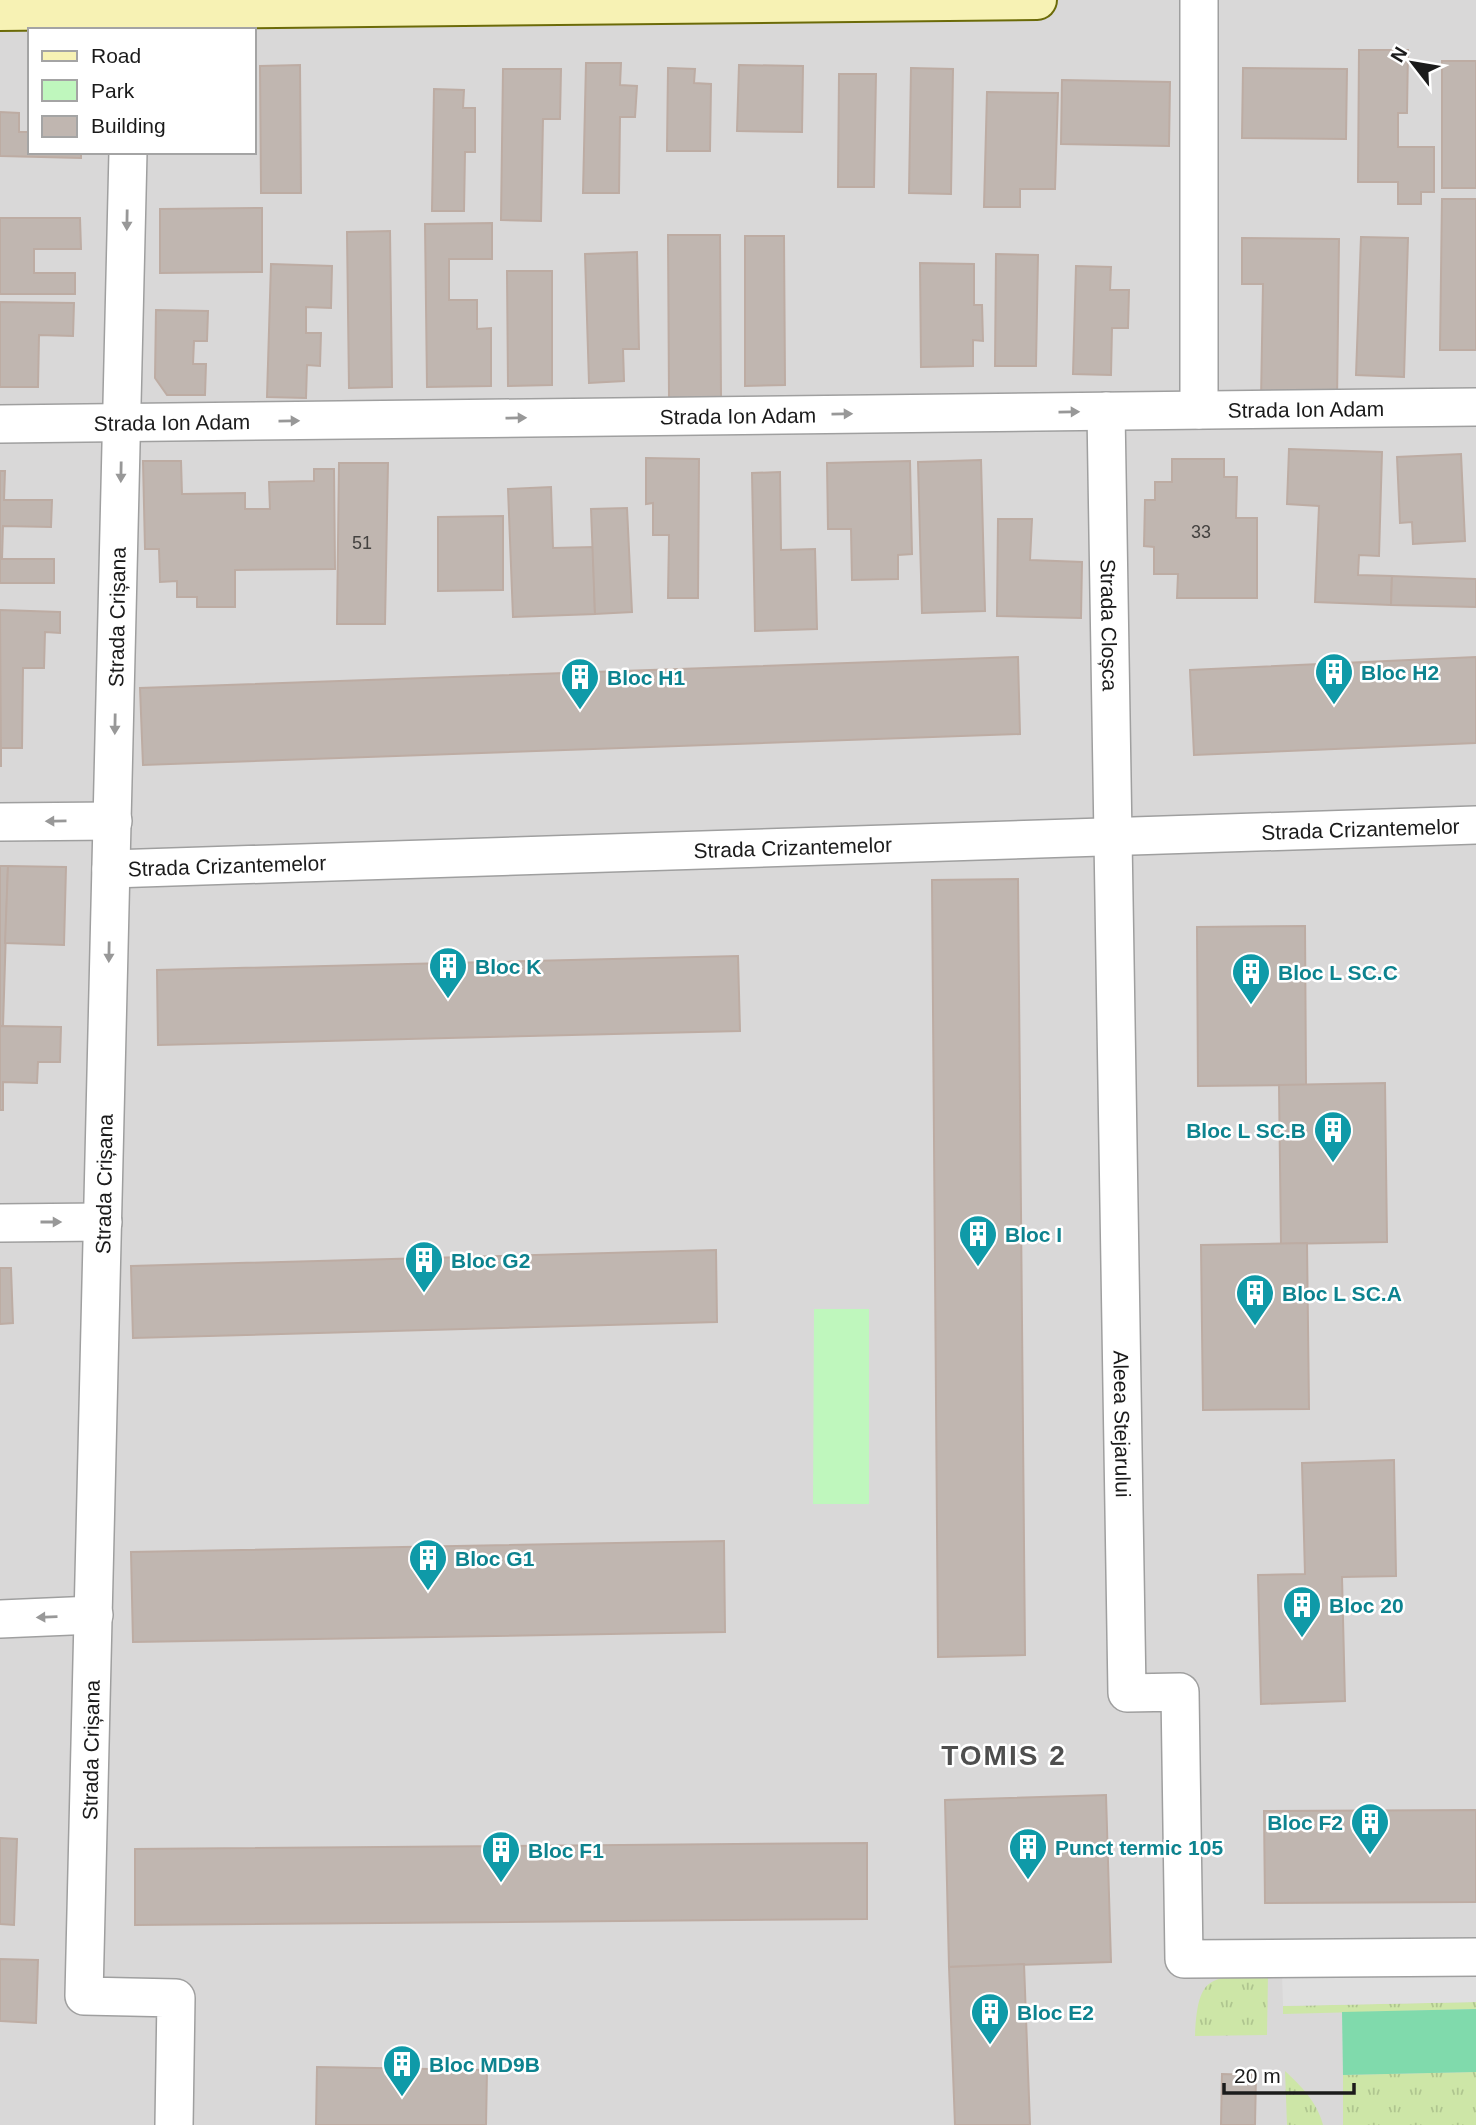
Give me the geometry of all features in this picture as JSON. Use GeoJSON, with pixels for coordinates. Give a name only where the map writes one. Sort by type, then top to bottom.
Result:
{"type":"FeatureCollection","features":[{"type":"Feature","properties":{"kind":"street"},"geometry":{"type":"LineString","coordinates":[[0,11],[132,13],[466,2],[1037,0]]}},
{"type":"Feature","properties":{"kind":"street"},"geometry":{"type":"LineString","coordinates":[[1199,0],[1199,410]]}},
{"type":"Feature","properties":{"kind":"street","name":"Strada Crișana"},"geometry":{"type":"LineString","coordinates":[[128,154],[85,1996],[176,1998],[174,2125]]}},
{"type":"Feature","properties":{"kind":"street","name":"Strada Ion Adam"},"geometry":{"type":"LineString","coordinates":[[0,424],[1476,407]]}},
{"type":"Feature","properties":{"kind":"street","name":"Strada Cloșca"},"geometry":{"type":"LineString","coordinates":[[1106,411],[1113,838]]}},
{"type":"Feature","properties":{"kind":"street"},"geometry":{"type":"LineString","coordinates":[[0,822],[113,821]]}},
{"type":"Feature","properties":{"kind":"street","name":"Strada Crizantemelor"},"geometry":{"type":"LineString","coordinates":[[111,869],[1476,825]]}},
{"type":"Feature","properties":{"kind":"street","name":"Aleea Stejarului"},"geometry":{"type":"LineString","coordinates":[[1113,838],[1127,1693],[1180,1692],[1184,1959],[1476,1957]]}},
{"type":"Feature","properties":{"kind":"street"},"geometry":{"type":"LineString","coordinates":[[0,1223],[103,1222]]}},
{"type":"Feature","properties":{"kind":"street"},"geometry":{"type":"LineString","coordinates":[[0,1619],[93,1615]]}},
{"type":"Feature","properties":{"kind":"shaded area"},"geometry":{"type":"Polygon","coordinates":[[[0,0],[1476,0],[1476,2125],[0,2125],[0,0]]]}},
{"type":"Feature","properties":{"kind":"shaded area"},"geometry":{"type":"Polygon","coordinates":[[[1476,1967],[1476,2002],[1283,2006],[1282,1971],[1476,1967]]]}},
{"type":"Feature","properties":{"kind":"green space"},"geometry":{"type":"Polygon","coordinates":[[[814,1309],[869,1309],[869,1504],[813,1504],[814,1309]]]}},
{"type":"Feature","properties":{"kind":"green space"},"geometry":{"type":"Polygon","coordinates":[[[1268,1975],[1267,2035],[1195,2036],[1200,2000],[1211,1983],[1233,1977],[1268,1975]]]}},
{"type":"Feature","properties":{"kind":"green space"},"geometry":{"type":"Polygon","coordinates":[[[1476,2002],[1476,2009],[1283,2014],[1283,2006],[1476,2002]]]}},
{"type":"Feature","properties":{"kind":"green space"},"geometry":{"type":"Polygon","coordinates":[[[1476,2009],[1476,2072],[1343,2075],[1342,2012],[1476,2009]]]}},
{"type":"Feature","properties":{"kind":"green space"},"geometry":{"type":"Polygon","coordinates":[[[1285,2071],[1313,2102],[1323,2125],[1287,2125],[1285,2071]]]}},
{"type":"Feature","properties":{"kind":"green space"},"geometry":{"type":"Polygon","coordinates":[[[1476,2072],[1476,2125],[1343,2125],[1343,2075],[1476,2072]]]}},
{"type":"Feature","properties":{"kind":"building"},"geometry":{"type":"Polygon","coordinates":[[[1359,50],[1408,50],[1407,113],[1398,113],[1398,147],[1434,147],[1434,192],[1421,192],[1421,204],[1398,204],[1398,182],[1358,182],[1359,50]]]}},
{"type":"Feature","properties":{"kind":"building"},"geometry":{"type":"Polygon","coordinates":[[[1442,61],[1476,61],[1476,188],[1442,188],[1442,61]]]}},
{"type":"Feature","properties":{"kind":"building"},"geometry":{"type":"Polygon","coordinates":[[[586,63],[621,63],[620,85],[637,86],[635,117],[620,117],[619,193],[583,193],[586,63]]]}},
{"type":"Feature","properties":{"kind":"building"},"geometry":{"type":"Polygon","coordinates":[[[300,65],[301,193],[261,193],[260,66],[300,65]]]}},
{"type":"Feature","properties":{"kind":"building"},"geometry":{"type":"Polygon","coordinates":[[[739,65],[803,66],[802,132],[737,131],[739,65]]]}},
{"type":"Feature","properties":{"kind":"building"},"geometry":{"type":"Polygon","coordinates":[[[668,68],[695,69],[694,83],[711,84],[710,151],[667,151],[668,68]]]}},
{"type":"Feature","properties":{"kind":"building"},"geometry":{"type":"Polygon","coordinates":[[[911,68],[953,69],[951,194],[909,193],[911,68]]]}},
{"type":"Feature","properties":{"kind":"building"},"geometry":{"type":"Polygon","coordinates":[[[1243,68],[1347,69],[1346,139],[1242,138],[1243,68]]]}},
{"type":"Feature","properties":{"kind":"building"},"geometry":{"type":"Polygon","coordinates":[[[503,69],[561,69],[560,119],[543,119],[541,221],[501,220],[503,69]]]}},
{"type":"Feature","properties":{"kind":"building"},"geometry":{"type":"Polygon","coordinates":[[[839,74],[876,74],[874,187],[838,187],[839,74]]]}},
{"type":"Feature","properties":{"kind":"building"},"geometry":{"type":"Polygon","coordinates":[[[1062,80],[1170,82],[1169,146],[1061,144],[1062,80]]]}},
{"type":"Feature","properties":{"kind":"building"},"geometry":{"type":"Polygon","coordinates":[[[434,89],[464,90],[463,108],[475,108],[475,152],[465,152],[464,211],[432,211],[434,89]]]}},
{"type":"Feature","properties":{"kind":"building"},"geometry":{"type":"Polygon","coordinates":[[[987,92],[1058,93],[1055,189],[1020,189],[1020,207],[984,207],[987,92]]]}},
{"type":"Feature","properties":{"kind":"building"},"geometry":{"type":"Polygon","coordinates":[[[0,112],[19,113],[19,132],[28,132],[28,154],[81,154],[81,158],[0,156],[0,112]]]}},
{"type":"Feature","properties":{"kind":"building"},"geometry":{"type":"Polygon","coordinates":[[[1442,199],[1476,199],[1476,350],[1440,350],[1442,199]]]}},
{"type":"Feature","properties":{"kind":"building"},"geometry":{"type":"Polygon","coordinates":[[[262,208],[262,272],[160,273],[160,209],[262,208]]]}},
{"type":"Feature","properties":{"kind":"building"},"geometry":{"type":"Polygon","coordinates":[[[0,218],[80,218],[81,249],[34,249],[34,273],[75,273],[75,294],[0,294],[0,218]]]}},
{"type":"Feature","properties":{"kind":"building"},"geometry":{"type":"Polygon","coordinates":[[[492,223],[492,259],[449,259],[449,300],[477,300],[477,329],[491,328],[491,386],[427,387],[425,224],[492,223]]]}},
{"type":"Feature","properties":{"kind":"building"},"geometry":{"type":"Polygon","coordinates":[[[390,231],[392,387],[349,388],[347,232],[390,231]]]}},
{"type":"Feature","properties":{"kind":"building"},"geometry":{"type":"Polygon","coordinates":[[[668,235],[720,235],[721,398],[669,398],[668,235]]]}},
{"type":"Feature","properties":{"kind":"building"},"geometry":{"type":"Polygon","coordinates":[[[745,236],[784,236],[785,385],[745,386],[745,236]]]}},
{"type":"Feature","properties":{"kind":"building"},"geometry":{"type":"Polygon","coordinates":[[[1361,237],[1408,238],[1404,377],[1356,375],[1361,237]]]}},
{"type":"Feature","properties":{"kind":"building"},"geometry":{"type":"Polygon","coordinates":[[[1242,238],[1339,239],[1337,402],[1261,401],[1263,284],[1242,284],[1242,238]]]}},
{"type":"Feature","properties":{"kind":"building"},"geometry":{"type":"Polygon","coordinates":[[[637,252],[639,349],[623,349],[624,381],[589,383],[585,254],[637,252]]]}},
{"type":"Feature","properties":{"kind":"building"},"geometry":{"type":"Polygon","coordinates":[[[996,254],[1038,255],[1036,366],[995,366],[996,254]]]}},
{"type":"Feature","properties":{"kind":"building"},"geometry":{"type":"Polygon","coordinates":[[[920,263],[974,264],[974,305],[982,305],[983,341],[973,340],[973,366],[921,367],[920,263]]]}},
{"type":"Feature","properties":{"kind":"building"},"geometry":{"type":"Polygon","coordinates":[[[271,264],[332,266],[331,308],[306,307],[306,333],[321,333],[320,366],[307,365],[306,398],[267,397],[271,264]]]}},
{"type":"Feature","properties":{"kind":"building"},"geometry":{"type":"Polygon","coordinates":[[[1076,266],[1111,267],[1110,290],[1129,290],[1128,328],[1112,328],[1111,375],[1073,374],[1076,266]]]}},
{"type":"Feature","properties":{"kind":"building"},"geometry":{"type":"Polygon","coordinates":[[[507,271],[552,271],[552,385],[508,386],[507,271]]]}},
{"type":"Feature","properties":{"kind":"building"},"geometry":{"type":"Polygon","coordinates":[[[0,302],[74,303],[73,336],[39,335],[38,387],[0,387],[0,302]]]}},
{"type":"Feature","properties":{"kind":"building"},"geometry":{"type":"Polygon","coordinates":[[[156,310],[208,311],[207,341],[194,341],[193,364],[206,364],[205,395],[167,395],[155,378],[156,310]]]}},
{"type":"Feature","properties":{"kind":"building"},"geometry":{"type":"Polygon","coordinates":[[[1289,449],[1382,452],[1379,556],[1359,555],[1358,575],[1392,576],[1391,605],[1315,602],[1319,506],[1287,504],[1289,449]]]}},
{"type":"Feature","properties":{"kind":"building"},"geometry":{"type":"Polygon","coordinates":[[[1461,454],[1465,541],[1413,544],[1412,522],[1400,523],[1397,457],[1461,454]]]}},
{"type":"Feature","properties":{"kind":"building"},"geometry":{"type":"Polygon","coordinates":[[[646,458],[699,459],[698,598],[668,598],[669,535],[653,535],[653,503],[646,504],[646,458]]]}},
{"type":"Feature","properties":{"kind":"building"},"geometry":{"type":"Polygon","coordinates":[[[1172,459],[1224,459],[1224,477],[1237,477],[1236,518],[1257,518],[1257,598],[1177,598],[1178,574],[1154,574],[1154,547],[1144,546],[1145,500],[1155,500],[1155,482],[1172,482],[1172,459]]]}},
{"type":"Feature","properties":{"kind":"building"},"geometry":{"type":"Polygon","coordinates":[[[981,460],[985,611],[922,613],[918,462],[981,460]]]}},
{"type":"Feature","properties":{"kind":"building"},"geometry":{"type":"Polygon","coordinates":[[[143,461],[181,461],[182,494],[245,493],[245,509],[270,509],[269,482],[314,481],[314,469],[334,469],[335,569],[235,570],[235,607],[197,607],[197,597],[177,597],[177,581],[160,582],[159,549],[145,549],[143,461]]]}},
{"type":"Feature","properties":{"kind":"building"},"geometry":{"type":"Polygon","coordinates":[[[910,461],[912,554],[898,555],[898,579],[852,580],[851,529],[828,529],[827,463],[910,461]]]}},
{"type":"Feature","properties":{"kind":"building"},"geometry":{"type":"Polygon","coordinates":[[[339,463],[388,463],[385,624],[337,624],[339,463]]]}},
{"type":"Feature","properties":{"kind":"building"},"geometry":{"type":"Polygon","coordinates":[[[0,471],[5,471],[4,500],[52,500],[51,527],[3,526],[2,559],[54,559],[54,583],[0,583],[0,471]]]}},
{"type":"Feature","properties":{"kind":"building"},"geometry":{"type":"Polygon","coordinates":[[[780,472],[781,550],[815,549],[817,629],[755,631],[752,473],[780,472]]]}},
{"type":"Feature","properties":{"kind":"building"},"geometry":{"type":"Polygon","coordinates":[[[551,487],[553,548],[593,547],[595,614],[513,617],[508,489],[551,487]]]}},
{"type":"Feature","properties":{"kind":"building"},"geometry":{"type":"Polygon","coordinates":[[[627,508],[632,612],[595,614],[591,509],[627,508]]]}},
{"type":"Feature","properties":{"kind":"building"},"geometry":{"type":"Polygon","coordinates":[[[503,516],[503,590],[438,591],[438,517],[503,516]]]}},
{"type":"Feature","properties":{"kind":"building"},"geometry":{"type":"Polygon","coordinates":[[[998,519],[1032,519],[1030,560],[1082,562],[1081,618],[997,616],[998,519]]]}},
{"type":"Feature","properties":{"kind":"building"},"geometry":{"type":"Polygon","coordinates":[[[1392,576],[1476,579],[1476,607],[1391,605],[1392,576]]]}},
{"type":"Feature","properties":{"kind":"building"},"geometry":{"type":"Polygon","coordinates":[[[0,610],[60,612],[60,633],[45,632],[44,668],[23,668],[22,748],[1,748],[1,767],[0,610]]]}},
{"type":"Feature","properties":{"kind":"building","name":"Bloc H1"},"geometry":{"type":"Polygon","coordinates":[[[1018,657],[1020,734],[143,765],[140,688],[1018,657]]]}},
{"type":"Feature","properties":{"kind":"building","name":"Bloc H2"},"geometry":{"type":"Polygon","coordinates":[[[1476,657],[1476,743],[1194,755],[1190,670],[1476,657]]]}},
{"type":"Feature","properties":{"kind":"building"},"geometry":{"type":"Polygon","coordinates":[[[0,866],[8,866],[3,1026],[0,1026],[0,866]]]}},
{"type":"Feature","properties":{"kind":"building"},"geometry":{"type":"Polygon","coordinates":[[[8,866],[66,867],[64,945],[5,943],[8,866]]]}},
{"type":"Feature","properties":{"kind":"building","name":"Bloc I"},"geometry":{"type":"Polygon","coordinates":[[[1018,879],[1025,1655],[938,1657],[932,880],[1018,879]]]}},
{"type":"Feature","properties":{"kind":"building","name":"Bloc L SC.C"},"geometry":{"type":"Polygon","coordinates":[[[1305,926],[1306,1085],[1198,1086],[1197,927],[1305,926]]]}},
{"type":"Feature","properties":{"kind":"building","name":"Bloc K"},"geometry":{"type":"Polygon","coordinates":[[[738,956],[740,1031],[158,1045],[157,970],[738,956]]]}},
{"type":"Feature","properties":{"kind":"building"},"geometry":{"type":"Polygon","coordinates":[[[0,1026],[61,1027],[60,1062],[38,1062],[37,1083],[3,1082],[3,1110],[0,1110],[0,1026]]]}},
{"type":"Feature","properties":{"kind":"building","name":"Bloc L SC.B"},"geometry":{"type":"Polygon","coordinates":[[[1385,1083],[1387,1242],[1281,1244],[1279,1085],[1385,1083]]]}},
{"type":"Feature","properties":{"kind":"building","name":"Bloc L SC.A"},"geometry":{"type":"Polygon","coordinates":[[[1307,1243],[1309,1409],[1203,1410],[1201,1245],[1307,1243]]]}},
{"type":"Feature","properties":{"kind":"building","name":"Bloc G2"},"geometry":{"type":"Polygon","coordinates":[[[716,1250],[717,1322],[133,1338],[131,1266],[716,1250]]]}},
{"type":"Feature","properties":{"kind":"building"},"geometry":{"type":"Polygon","coordinates":[[[0,1268],[11,1268],[13,1323],[0,1324],[0,1268]]]}},
{"type":"Feature","properties":{"kind":"building","name":"Bloc 20"},"geometry":{"type":"Polygon","coordinates":[[[1394,1460],[1396,1576],[1342,1577],[1345,1701],[1261,1704],[1258,1575],[1305,1574],[1302,1463],[1394,1460]]]}},
{"type":"Feature","properties":{"kind":"building","name":"Bloc G1"},"geometry":{"type":"Polygon","coordinates":[[[724,1541],[725,1632],[133,1642],[131,1552],[724,1541]]]}},
{"type":"Feature","properties":{"kind":"building","name":"Punct termic 105"},"geometry":{"type":"Polygon","coordinates":[[[1106,1795],[1111,1962],[949,1967],[945,1800],[1106,1795]]]}},
{"type":"Feature","properties":{"kind":"building","name":"Bloc F2"},"geometry":{"type":"Polygon","coordinates":[[[1476,1810],[1476,1902],[1265,1903],[1264,1811],[1476,1810]]]}},
{"type":"Feature","properties":{"kind":"building"},"geometry":{"type":"Polygon","coordinates":[[[0,1838],[17,1839],[14,1925],[0,1924],[0,1838]]]}},
{"type":"Feature","properties":{"kind":"building","name":"Bloc F1"},"geometry":{"type":"Polygon","coordinates":[[[867,1843],[867,1919],[135,1925],[135,1849],[867,1843]]]}},
{"type":"Feature","properties":{"kind":"building"},"geometry":{"type":"Polygon","coordinates":[[[0,1959],[38,1960],[36,2023],[0,2021],[0,1959]]]}},
{"type":"Feature","properties":{"kind":"building","name":"Bloc E2"},"geometry":{"type":"Polygon","coordinates":[[[1024,1964],[1030,2125],[955,2125],[949,1967],[1024,1964]]]}},
{"type":"Feature","properties":{"kind":"building","name":"Bloc MD9B"},"geometry":{"type":"Polygon","coordinates":[[[317,2067],[487,2070],[486,2125],[316,2125],[317,2067]]]}},
{"type":"Feature","properties":{"kind":"building"},"geometry":{"type":"Polygon","coordinates":[[[1222,2074],[1256,2075],[1255,2125],[1221,2125],[1222,2074]]]}},
{"type":"Feature","properties":{"kind":"place","name":"Bloc H2"},"geometry":{"type":"Point","coordinates":[1334,706]}},
{"type":"Feature","properties":{"kind":"place","name":"Bloc H1"},"geometry":{"type":"Point","coordinates":[580,711]}},
{"type":"Feature","properties":{"kind":"place","name":"Bloc K"},"geometry":{"type":"Point","coordinates":[448,1000]}},
{"type":"Feature","properties":{"kind":"place","name":"Bloc L SC.C"},"geometry":{"type":"Point","coordinates":[1251,1006]}},
{"type":"Feature","properties":{"kind":"place","name":"Bloc L SC.B"},"geometry":{"type":"Point","coordinates":[1333,1164]}},
{"type":"Feature","properties":{"kind":"place","name":"Bloc I"},"geometry":{"type":"Point","coordinates":[978,1268]}},
{"type":"Feature","properties":{"kind":"place","name":"Bloc G2"},"geometry":{"type":"Point","coordinates":[424,1294]}},
{"type":"Feature","properties":{"kind":"place","name":"Bloc L SC.A"},"geometry":{"type":"Point","coordinates":[1255,1327]}},
{"type":"Feature","properties":{"kind":"place","name":"Bloc G1"},"geometry":{"type":"Point","coordinates":[428,1592]}},
{"type":"Feature","properties":{"kind":"place","name":"Bloc 20"},"geometry":{"type":"Point","coordinates":[1302,1639]}},
{"type":"Feature","properties":{"kind":"place","name":"Bloc F2"},"geometry":{"type":"Point","coordinates":[1370,1856]}},
{"type":"Feature","properties":{"kind":"place","name":"Punct termic 105"},"geometry":{"type":"Point","coordinates":[1028,1881]}},
{"type":"Feature","properties":{"kind":"place","name":"Bloc F1"},"geometry":{"type":"Point","coordinates":[501,1884]}},
{"type":"Feature","properties":{"kind":"place","name":"Bloc E2"},"geometry":{"type":"Point","coordinates":[990,2046]}},
{"type":"Feature","properties":{"kind":"place","name":"Bloc MD9B"},"geometry":{"type":"Point","coordinates":[402,2098]}},
{"type":"Feature","properties":{"kind":"district","name":"TOMIS 2"},"geometry":{"type":"Point","coordinates":[1004,1755]}}]}
